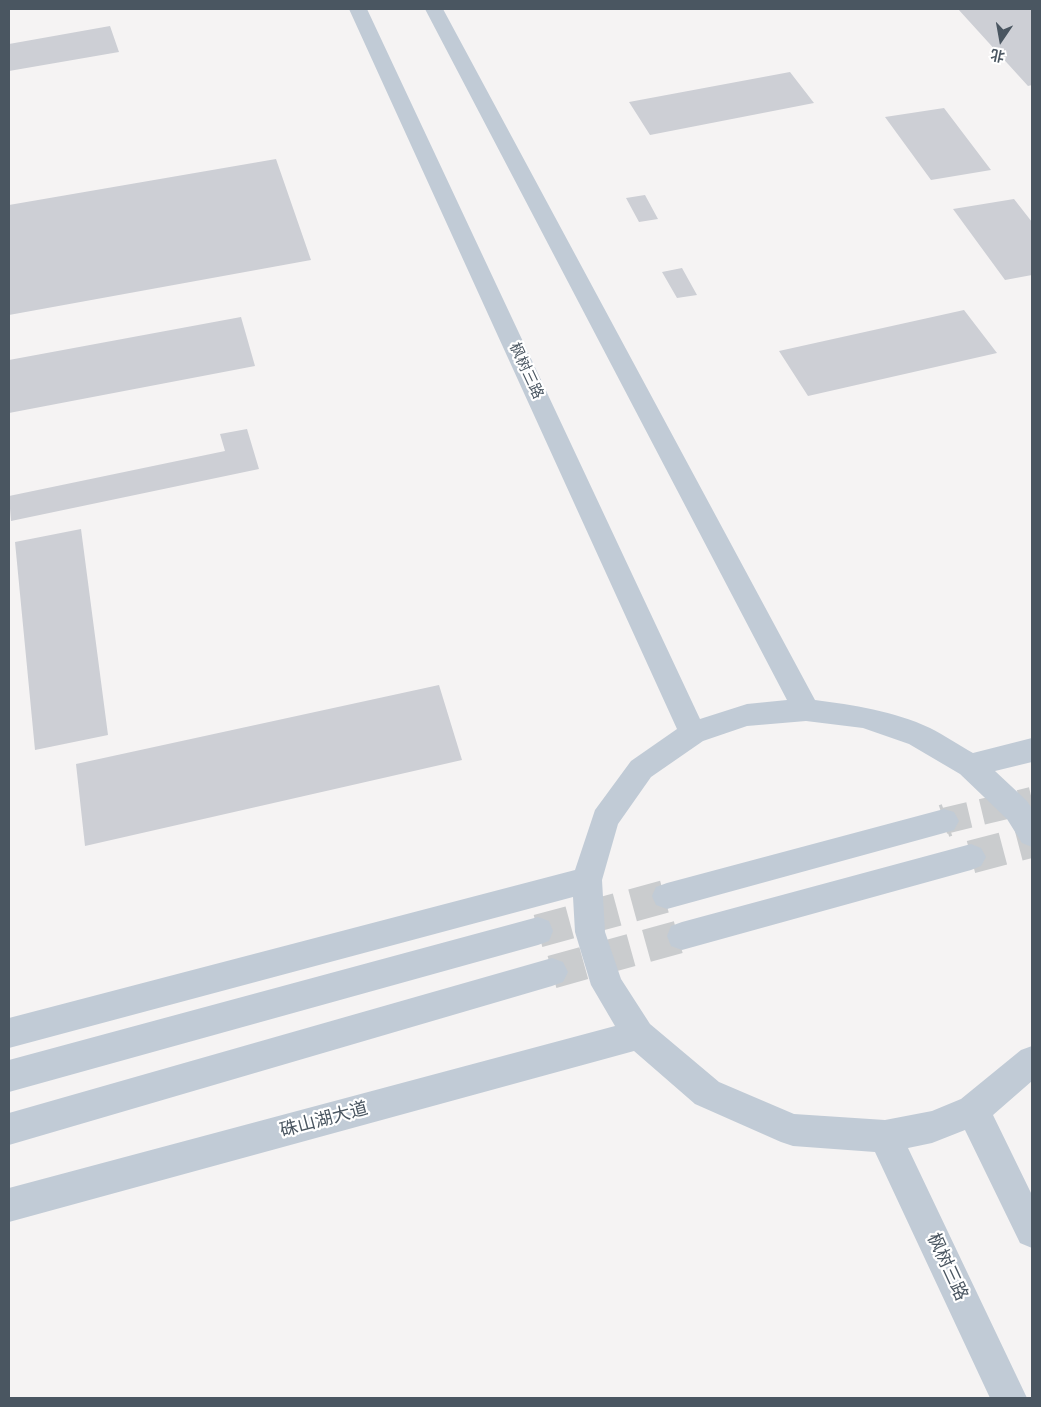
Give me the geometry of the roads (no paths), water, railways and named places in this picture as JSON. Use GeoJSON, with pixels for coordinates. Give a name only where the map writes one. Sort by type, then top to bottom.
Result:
{"type":"FeatureCollection","features":[{"type":"Feature","properties":{"kind":"main road","name":"枫树三路"},"geometry":{"type":"LineString","coordinates":[[358,9],[693,733]]}},
{"type":"Feature","properties":{"kind":"main road"},"geometry":{"type":"LineString","coordinates":[[434,9],[806,710]]}},
{"type":"Feature","properties":{"kind":"main road"},"geometry":{"type":"LineString","coordinates":[[1032,834],[1017,810],[970,766],[919,736],[863,717],[806,710],[747,715],[693,733],[641,769],[605,819],[587,880],[590,932],[607,985],[639,1035],[707,1094],[794,1130],[885,1136],[932,1127],[973,1110],[1032,1061]]}},
{"type":"Feature","properties":{"kind":"main road"},"geometry":{"type":"LineString","coordinates":[[970,766],[1032,750]]}},
{"type":"Feature","properties":{"kind":"main road"},"geometry":{"type":"LineString","coordinates":[[667,896],[944,821]]}},
{"type":"Feature","properties":{"kind":"main road"},"geometry":{"type":"LineString","coordinates":[[682,936],[971,857]]}},
{"type":"Feature","properties":{"kind":"main road"},"geometry":{"type":"LineString","coordinates":[[9,1033],[587,880]]}},
{"type":"Feature","properties":{"kind":"main road"},"geometry":{"type":"LineString","coordinates":[[9,1076],[538,931]]}},
{"type":"Feature","properties":{"kind":"main road"},"geometry":{"type":"LineString","coordinates":[[9,1129],[552,972]]}},
{"type":"Feature","properties":{"kind":"main road","name":"硃山湖大道"},"geometry":{"type":"LineString","coordinates":[[9,1205],[639,1035]]}},
{"type":"Feature","properties":{"kind":"main road"},"geometry":{"type":"LineString","coordinates":[[973,1110],[1032,1231]]}},
{"type":"Feature","properties":{"kind":"main road","name":"枫树三路"},"geometry":{"type":"LineString","coordinates":[[885,1136],[1009,1398]]}},
{"type":"Feature","properties":{"kind":"tunnel"},"geometry":{"type":"LineString","coordinates":[[947,820],[944,821],[1032,800]]}},
{"type":"Feature","properties":{"kind":"tunnel"},"geometry":{"type":"LineString","coordinates":[[971,857],[1032,841]]}},
{"type":"Feature","properties":{"kind":"tunnel"},"geometry":{"type":"LineString","coordinates":[[538,931],[667,896]]}},
{"type":"Feature","properties":{"kind":"tunnel"},"geometry":{"type":"LineString","coordinates":[[552,972],[682,936]]}}]}
